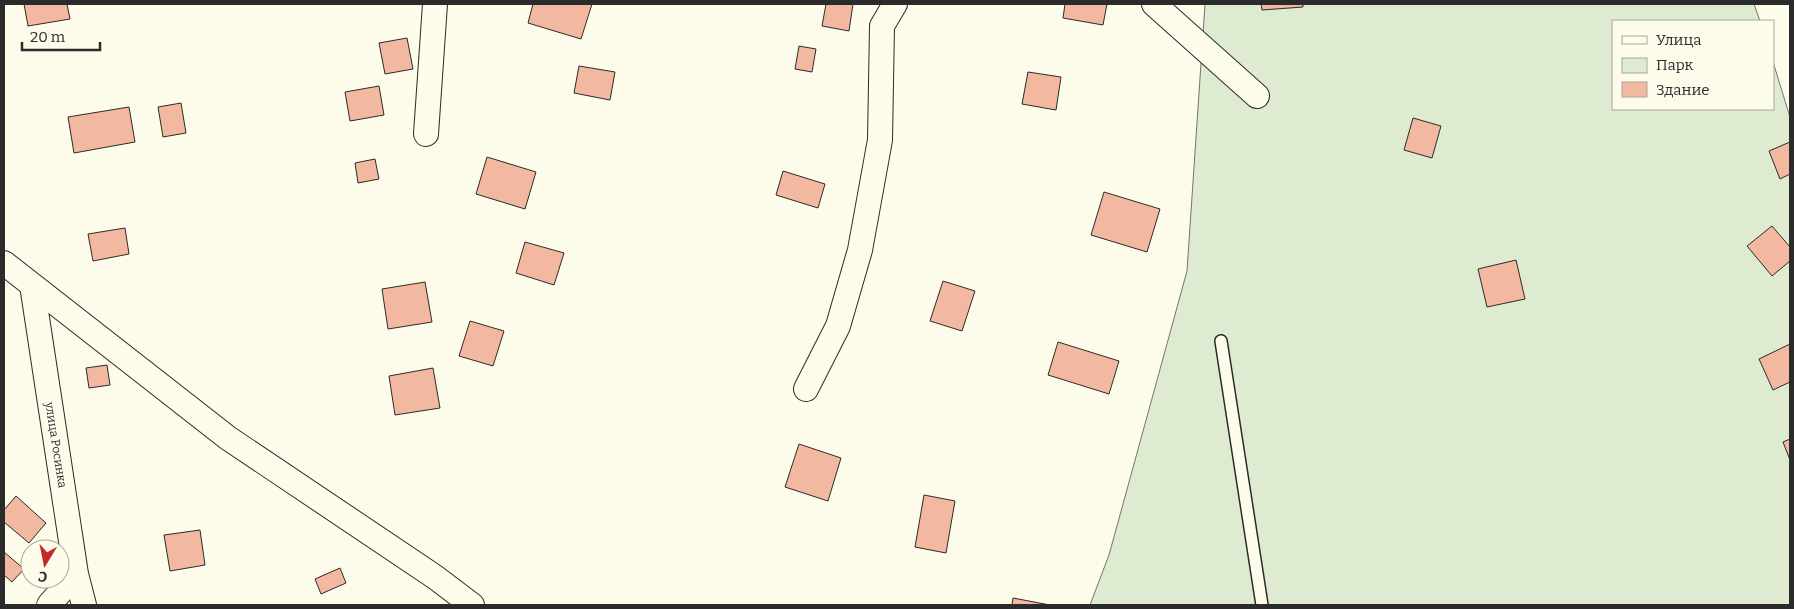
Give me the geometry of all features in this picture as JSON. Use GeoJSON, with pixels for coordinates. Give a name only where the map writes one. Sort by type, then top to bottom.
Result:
{"type":"FeatureCollection","features":[{"type":"Feature","properties":{"kind":"street"},"geometry":{"type":"LineString","coordinates":[[426,134],[435,4]]}},
{"type":"Feature","properties":{"kind":"street"},"geometry":{"type":"LineString","coordinates":[[806,389],[838,326],[860,250],[880,140],[882,26],[895,4]]}},
{"type":"Feature","properties":{"kind":"street"},"geometry":{"type":"LineString","coordinates":[[1154,4],[1257,96]]}},
{"type":"Feature","properties":{"kind":"street"},"geometry":{"type":"LineString","coordinates":[[4,263],[228,438],[435,577],[472,605]]}},
{"type":"Feature","properties":{"kind":"street","name":"улица Росинка"},"geometry":{"type":"LineString","coordinates":[[32,285],[76,574],[84,605]]}},
{"type":"Feature","properties":{"kind":"street"},"geometry":{"type":"LineString","coordinates":[[49,605],[76,574]]}},
{"type":"Feature","properties":{"kind":"lane"},"geometry":{"type":"LineString","coordinates":[[1221,342],[1262,605]]}},
{"type":"Feature","properties":{"kind":"green space"},"geometry":{"type":"Polygon","coordinates":[[[1205,4],[1754,4],[1760,20],[1612,20],[1612,110],[1774,110],[1774,65],[1790,117],[1790,605],[1090,605],[1109,555],[1187,271],[1205,4]]]}},
{"type":"Feature","properties":{"kind":"building"},"geometry":{"type":"Polygon","coordinates":[[[24,4],[67,4],[70,19],[28,26],[24,4]]]}},
{"type":"Feature","properties":{"kind":"building"},"geometry":{"type":"Polygon","coordinates":[[[533,4],[592,4],[581,39],[528,23],[533,4]]]}},
{"type":"Feature","properties":{"kind":"building"},"geometry":{"type":"Polygon","coordinates":[[[826,4],[853,4],[849,31],[822,26],[826,4]]]}},
{"type":"Feature","properties":{"kind":"building"},"geometry":{"type":"Polygon","coordinates":[[[1065,4],[1107,4],[1103,25],[1063,18],[1065,4]]]}},
{"type":"Feature","properties":{"kind":"building"},"geometry":{"type":"Polygon","coordinates":[[[1261,4],[1303,4],[1303,7],[1262,10],[1261,4]]]}},
{"type":"Feature","properties":{"kind":"building"},"geometry":{"type":"Polygon","coordinates":[[[407,38],[413,69],[385,74],[379,43],[407,38]]]}},
{"type":"Feature","properties":{"kind":"building"},"geometry":{"type":"Polygon","coordinates":[[[799,46],[816,49],[812,72],[795,69],[799,46]]]}},
{"type":"Feature","properties":{"kind":"building"},"geometry":{"type":"Polygon","coordinates":[[[579,66],[615,72],[610,100],[574,93],[579,66]]]}},
{"type":"Feature","properties":{"kind":"building"},"geometry":{"type":"Polygon","coordinates":[[[1028,72],[1061,77],[1056,110],[1022,104],[1028,72]]]}},
{"type":"Feature","properties":{"kind":"building"},"geometry":{"type":"Polygon","coordinates":[[[379,86],[384,115],[350,121],[345,92],[379,86]]]}},
{"type":"Feature","properties":{"kind":"building"},"geometry":{"type":"Polygon","coordinates":[[[181,103],[186,133],[163,137],[158,107],[181,103]]]}},
{"type":"Feature","properties":{"kind":"building"},"geometry":{"type":"Polygon","coordinates":[[[129,107],[135,142],[74,153],[68,117],[129,107]]]}},
{"type":"Feature","properties":{"kind":"building"},"geometry":{"type":"Polygon","coordinates":[[[1413,118],[1441,126],[1432,158],[1404,150],[1413,118]]]}},
{"type":"Feature","properties":{"kind":"building"},"geometry":{"type":"Polygon","coordinates":[[[1790,142],[1790,174],[1780,179],[1769,151],[1790,142]]]}},
{"type":"Feature","properties":{"kind":"building"},"geometry":{"type":"Polygon","coordinates":[[[487,157],[536,172],[525,209],[476,194],[487,157]]]}},
{"type":"Feature","properties":{"kind":"building"},"geometry":{"type":"Polygon","coordinates":[[[375,159],[379,179],[358,183],[355,163],[375,159]]]}},
{"type":"Feature","properties":{"kind":"building"},"geometry":{"type":"Polygon","coordinates":[[[783,171],[825,184],[818,208],[776,195],[783,171]]]}},
{"type":"Feature","properties":{"kind":"building"},"geometry":{"type":"Polygon","coordinates":[[[1104,192],[1160,209],[1147,252],[1091,235],[1104,192]]]}},
{"type":"Feature","properties":{"kind":"building"},"geometry":{"type":"Polygon","coordinates":[[[1772,226],[1790,247],[1790,261],[1772,276],[1747,246],[1772,226]]]}},
{"type":"Feature","properties":{"kind":"building"},"geometry":{"type":"Polygon","coordinates":[[[125,228],[129,254],[93,261],[88,234],[125,228]]]}},
{"type":"Feature","properties":{"kind":"building"},"geometry":{"type":"Polygon","coordinates":[[[525,242],[564,253],[554,285],[516,273],[525,242]]]}},
{"type":"Feature","properties":{"kind":"building"},"geometry":{"type":"Polygon","coordinates":[[[1516,260],[1525,299],[1487,307],[1478,269],[1516,260]]]}},
{"type":"Feature","properties":{"kind":"building"},"geometry":{"type":"Polygon","coordinates":[[[943,281],[975,291],[962,331],[930,321],[943,281]]]}},
{"type":"Feature","properties":{"kind":"building"},"geometry":{"type":"Polygon","coordinates":[[[425,282],[432,322],[388,329],[382,289],[425,282]]]}},
{"type":"Feature","properties":{"kind":"building"},"geometry":{"type":"Polygon","coordinates":[[[470,321],[504,331],[493,366],[459,356],[470,321]]]}},
{"type":"Feature","properties":{"kind":"building"},"geometry":{"type":"Polygon","coordinates":[[[1058,342],[1119,361],[1109,394],[1048,375],[1058,342]]]}},
{"type":"Feature","properties":{"kind":"building"},"geometry":{"type":"Polygon","coordinates":[[[1790,344],[1790,382],[1773,390],[1759,359],[1790,344]]]}},
{"type":"Feature","properties":{"kind":"building"},"geometry":{"type":"Polygon","coordinates":[[[107,365],[110,385],[89,388],[86,368],[107,365]]]}},
{"type":"Feature","properties":{"kind":"building"},"geometry":{"type":"Polygon","coordinates":[[[433,368],[440,408],[395,415],[389,376],[433,368]]]}},
{"type":"Feature","properties":{"kind":"building"},"geometry":{"type":"Polygon","coordinates":[[[1790,439],[1790,460],[1783,442],[1790,439]]]}},
{"type":"Feature","properties":{"kind":"building"},"geometry":{"type":"Polygon","coordinates":[[[799,444],[841,458],[828,501],[785,487],[799,444]]]}},
{"type":"Feature","properties":{"kind":"building"},"geometry":{"type":"Polygon","coordinates":[[[924,495],[955,501],[946,553],[915,547],[924,495]]]}},
{"type":"Feature","properties":{"kind":"building"},"geometry":{"type":"Polygon","coordinates":[[[16,496],[46,523],[32,539],[24,539],[4,522],[4,510],[16,496]]]}},
{"type":"Feature","properties":{"kind":"building"},"geometry":{"type":"Polygon","coordinates":[[[200,530],[205,565],[170,571],[164,535],[200,530]]]}},
{"type":"Feature","properties":{"kind":"building"},"geometry":{"type":"Polygon","coordinates":[[[4,552],[20,566],[20,573],[12,582],[4,575],[4,552]]]}},
{"type":"Feature","properties":{"kind":"building"},"geometry":{"type":"Polygon","coordinates":[[[340,568],[346,583],[321,594],[315,579],[340,568]]]}},
{"type":"Feature","properties":{"kind":"building"},"geometry":{"type":"Polygon","coordinates":[[[1013,598],[1050,605],[1012,605],[1013,598]]]}}]}
